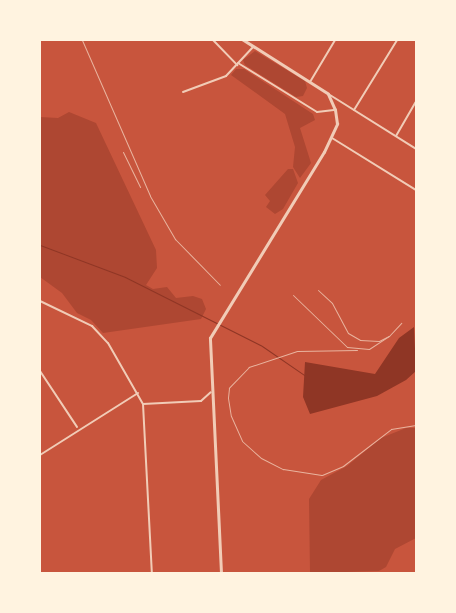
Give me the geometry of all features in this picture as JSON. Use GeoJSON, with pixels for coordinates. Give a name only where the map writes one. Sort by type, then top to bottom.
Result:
{"type":"FeatureCollection","features":[{"type":"Feature","properties":{"kind":"street"},"geometry":{"type":"LineString","coordinates":[[213,40],[238,64],[317,112],[335,110]]}},
{"type":"Feature","properties":{"kind":"street"},"geometry":{"type":"LineString","coordinates":[[243,40],[416,148]]}},
{"type":"Feature","properties":{"kind":"street"},"geometry":{"type":"LineString","coordinates":[[310,82],[335,40]]}},
{"type":"Feature","properties":{"kind":"street"},"geometry":{"type":"LineString","coordinates":[[354,110],[397,40]]}},
{"type":"Feature","properties":{"kind":"street"},"geometry":{"type":"LineString","coordinates":[[183,92],[226,76],[253,47]]}},
{"type":"Feature","properties":{"kind":"street"},"geometry":{"type":"LineString","coordinates":[[221,573],[209,345],[215,328],[332,138],[337,124],[335,110],[328,94]]}},
{"type":"Feature","properties":{"kind":"street"},"geometry":{"type":"LineString","coordinates":[[396,136],[416,102]]}},
{"type":"Feature","properties":{"kind":"street"},"geometry":{"type":"LineString","coordinates":[[332,138],[416,190]]}},
{"type":"Feature","properties":{"kind":"street"},"geometry":{"type":"LineString","coordinates":[[40,301],[92,326],[108,343],[143,404],[152,573]]}},
{"type":"Feature","properties":{"kind":"street"},"geometry":{"type":"LineString","coordinates":[[40,370],[78,428]]}},
{"type":"Feature","properties":{"kind":"street"},"geometry":{"type":"LineString","coordinates":[[143,404],[201,401],[211,392]]}},
{"type":"Feature","properties":{"kind":"street"},"geometry":{"type":"LineString","coordinates":[[40,455],[78,428],[138,393]]}},
{"type":"Feature","properties":{"kind":"shaded area"},"geometry":{"type":"Polygon","coordinates":[[[255,51],[305,81],[307,88],[303,96],[296,97],[245,65],[243,60],[255,51]]]}},
{"type":"Feature","properties":{"kind":"shaded area"},"geometry":{"type":"Polygon","coordinates":[[[236,69],[244,69],[313,114],[315,120],[300,128],[311,163],[300,178],[293,167],[295,147],[285,114],[231,75],[236,69]]]}},
{"type":"Feature","properties":{"kind":"shaded area"},"geometry":{"type":"Polygon","coordinates":[[[69,112],[96,123],[156,250],[157,268],[146,285],[153,289],[167,287],[176,298],[193,296],[202,299],[206,309],[201,319],[103,333],[91,320],[77,313],[62,293],[40,277],[40,117],[58,118],[69,112]]]}},
{"type":"Feature","properties":{"kind":"shaded area"},"geometry":{"type":"Polygon","coordinates":[[[288,169],[293,169],[298,183],[283,209],[275,214],[266,207],[270,201],[265,195],[288,169]]]}},
{"type":"Feature","properties":{"kind":"shaded area"},"geometry":{"type":"Polygon","coordinates":[[[414,327],[416,371],[406,380],[377,396],[310,414],[303,397],[305,362],[375,374],[399,338],[414,327]]]}},
{"type":"Feature","properties":{"kind":"shaded area"},"geometry":{"type":"Polygon","coordinates":[[[406,428],[416,428],[416,538],[395,549],[386,567],[379,571],[310,573],[309,499],[321,480],[347,466],[381,438],[406,428]]]}},
{"type":"Feature","properties":{"kind":"waterway"},"geometry":{"type":"LineString","coordinates":[[40,245],[125,277],[262,346],[304,375]]}},
{"type":"Feature","properties":{"kind":"railway"},"geometry":{"type":"LineString","coordinates":[[82,40],[150,196],[175,239],[220,285]]}},
{"type":"Feature","properties":{"kind":"railway"},"geometry":{"type":"LineString","coordinates":[[123,152],[140,187]]}},
{"type":"Feature","properties":{"kind":"railway"},"geometry":{"type":"LineString","coordinates":[[318,290],[332,303],[348,333],[360,340],[379,341],[389,336],[401,323]]}},
{"type":"Feature","properties":{"kind":"railway"},"geometry":{"type":"LineString","coordinates":[[293,295],[347,347],[369,349],[389,336]]}},
{"type":"Feature","properties":{"kind":"railway"},"geometry":{"type":"LineString","coordinates":[[357,350],[297,351],[249,367],[229,388],[228,398],[231,416],[242,441],[261,458],[283,469],[322,475],[343,466],[391,429],[416,425]]}}]}
